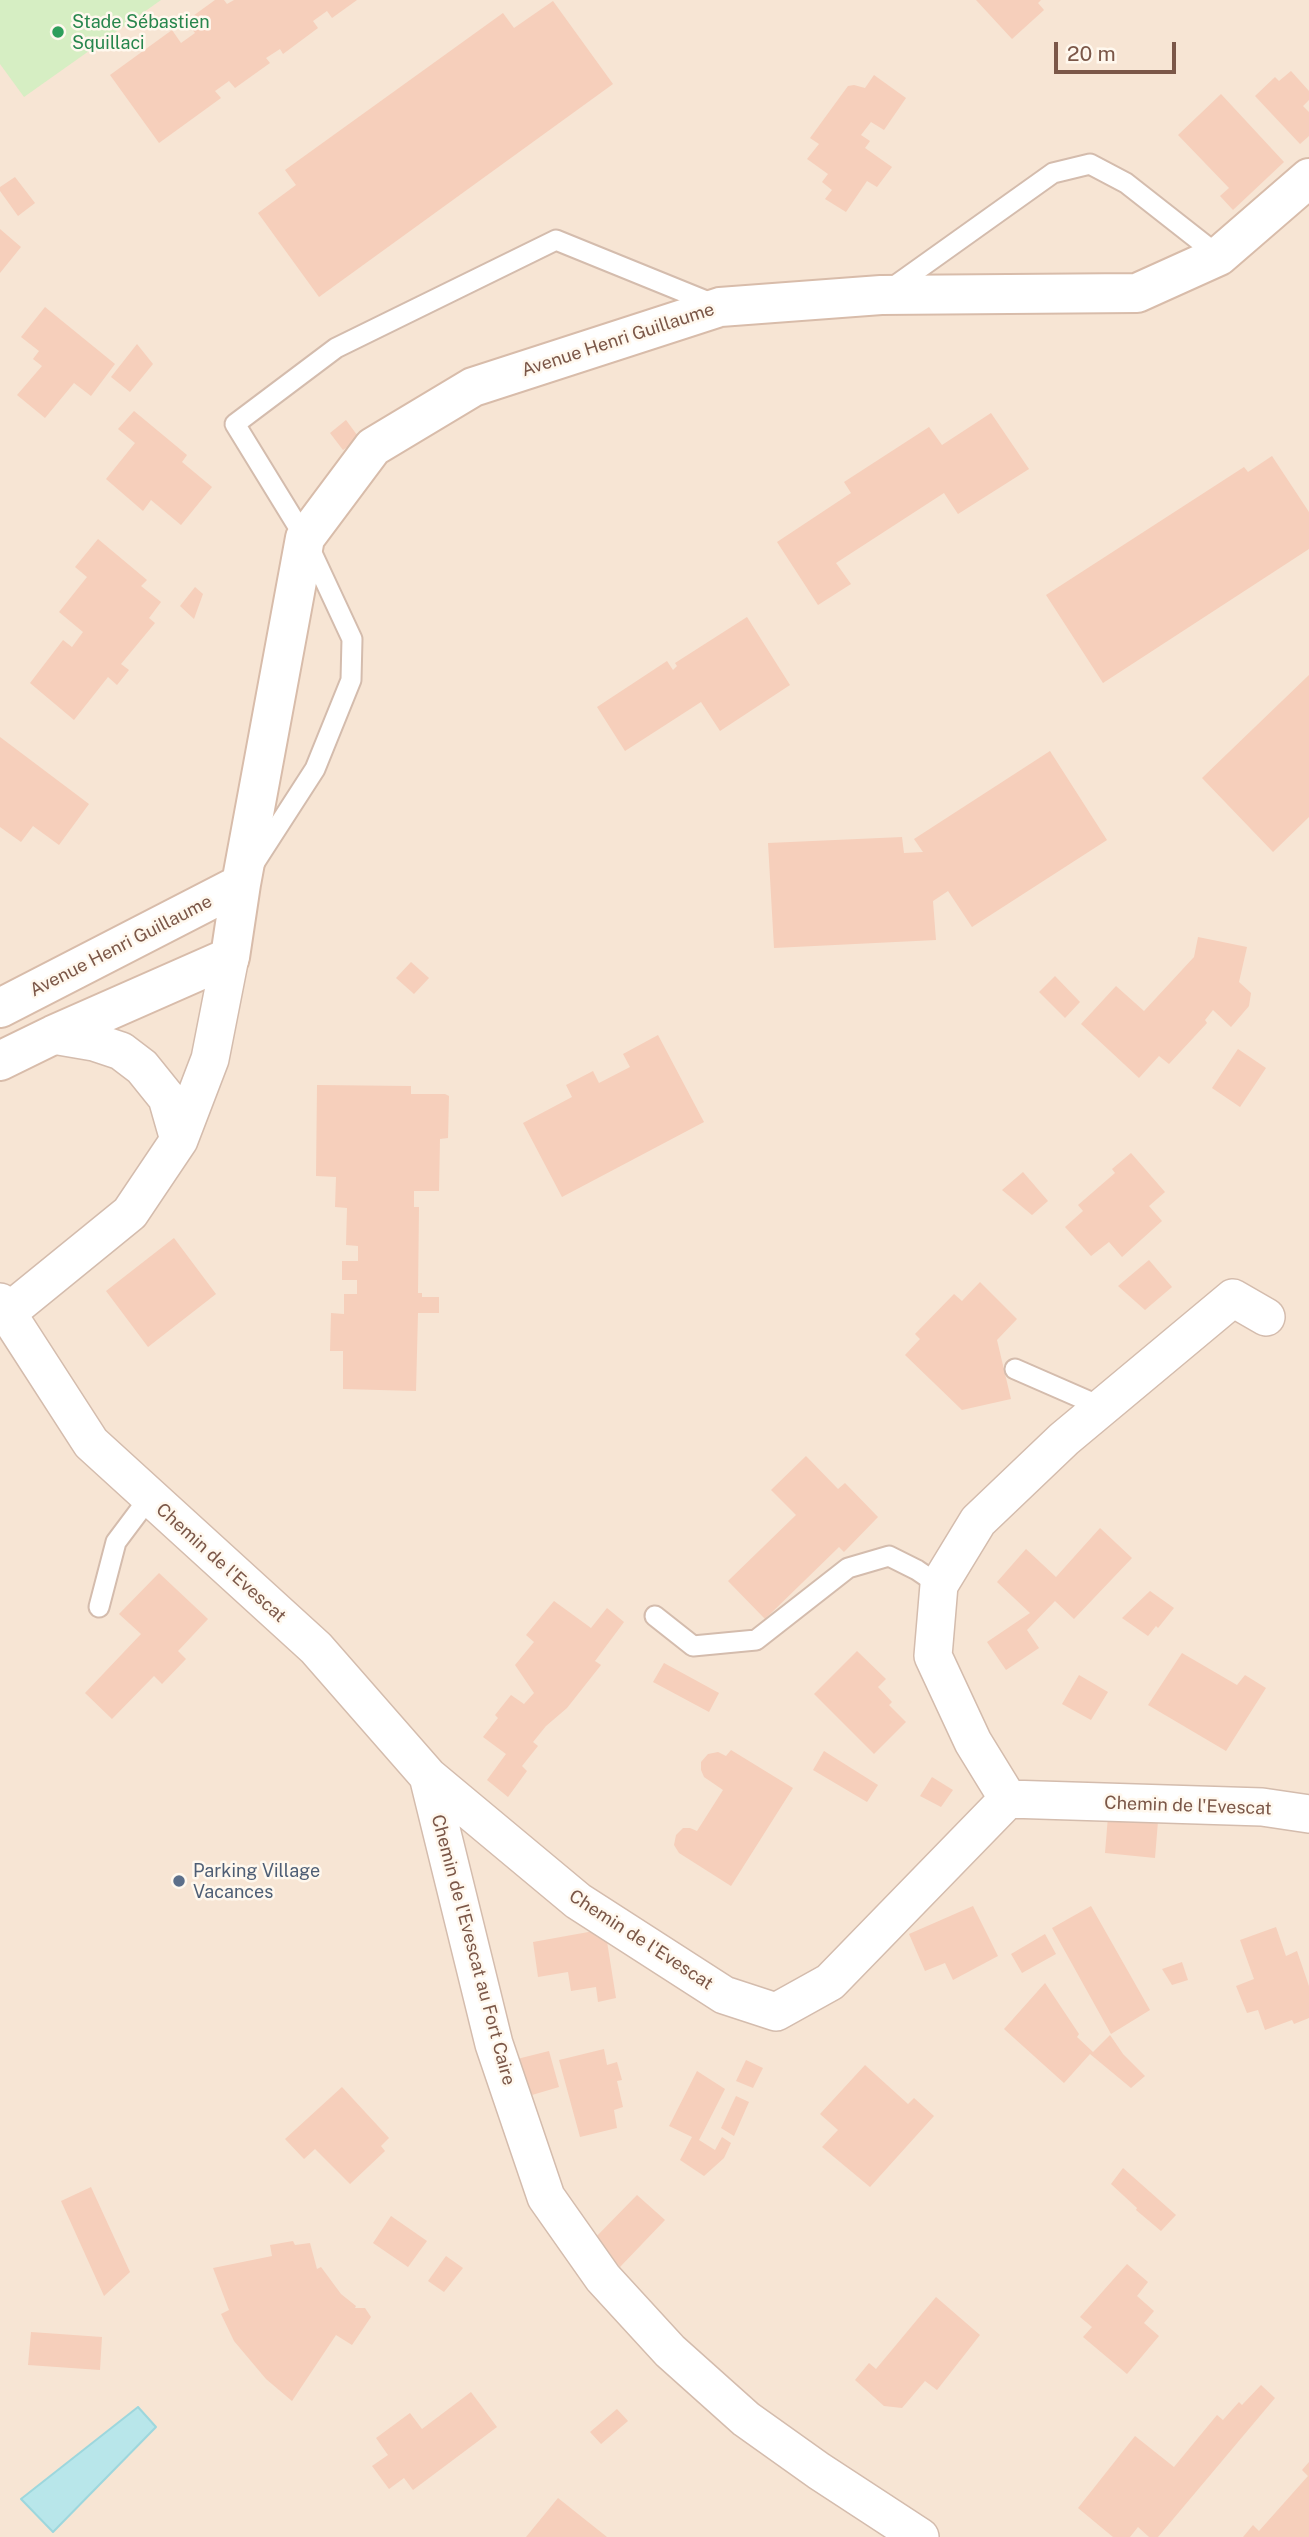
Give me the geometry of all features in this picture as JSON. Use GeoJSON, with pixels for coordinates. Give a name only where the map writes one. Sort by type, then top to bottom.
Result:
{"type":"FeatureCollection","features":[{"type":"Feature","properties":{"kind":"street","name":"Avenue Henri Guillaume"},"geometry":{"type":"LineString","coordinates":[[3,1308],[130,1213],[179,1140],[209,1059],[230,957],[305,538],[373,447],[473,387],[720,307],[881,295],[1138,293],[1219,256],[1309,178]]}},
{"type":"Feature","properties":{"kind":"street","name":"Avenue Henri Guillaume"},"geometry":{"type":"LineString","coordinates":[[0,1007],[241,884]]}},
{"type":"Feature","properties":{"kind":"street"},"geometry":{"type":"LineString","coordinates":[[0,1061],[230,957]]}},
{"type":"Feature","properties":{"kind":"street"},"geometry":{"type":"LineString","coordinates":[[53,1035],[94,1042],[121,1051],[142,1067],[167,1098],[179,1140]]}},
{"type":"Feature","properties":{"kind":"street"},"geometry":{"type":"LineString","coordinates":[[1008,1799],[973,1742],[933,1656],[939,1586],[978,1521],[1102,1407],[1233,1298],[1266,1317]]}},
{"type":"Feature","properties":{"kind":"street","name":"Chemin de l'Evescat"},"geometry":{"type":"LineString","coordinates":[[3,1308],[91,1443],[316,1648],[428,1776],[578,1901],[724,1994],[776,2012],[830,1982],[1008,1799],[1262,1807],[1309,1815]]}},
{"type":"Feature","properties":{"kind":"street","name":"Chemin de l'Evescat au Fort Caire"},"geometry":{"type":"LineString","coordinates":[[428,1776],[494,2044],[546,2197],[603,2278],[670,2350],[746,2418],[819,2471],[920,2537]]}},
{"type":"Feature","properties":{"kind":"lane"},"geometry":{"type":"LineString","coordinates":[[881,295],[1053,173],[1090,164],[1126,183],[1219,256]]}},
{"type":"Feature","properties":{"kind":"lane"},"geometry":{"type":"LineString","coordinates":[[241,884],[314,769],[351,680],[352,639],[305,538],[235,424],[335,348],[556,240],[720,307]]}},
{"type":"Feature","properties":{"kind":"lane"},"geometry":{"type":"LineString","coordinates":[[1015,1369],[1102,1407]]}},
{"type":"Feature","properties":{"kind":"lane"},"geometry":{"type":"LineString","coordinates":[[99,1607],[116,1542],[149,1497]]}},
{"type":"Feature","properties":{"kind":"lane"},"geometry":{"type":"LineString","coordinates":[[655,1616],[692,1646],[756,1640],[848,1568],[889,1556],[917,1570],[939,1586]]}},
{"type":"Feature","properties":{"kind":"shaded area"},"geometry":{"type":"Polygon","coordinates":[[[0,0],[1309,0],[1309,2537],[0,2537],[0,0]]]}},
{"type":"Feature","properties":{"kind":"green space","name":"Stade Sébastien Squillaci"},"geometry":{"type":"Polygon","coordinates":[[[0,0],[161,0],[24,97],[0,64],[0,0]]]}},
{"type":"Feature","properties":{"kind":"water"},"geometry":{"type":"Polygon","coordinates":[[[138,2407],[156,2427],[53,2532],[21,2499],[138,2407]]]}},
{"type":"Feature","properties":{"kind":"building"},"geometry":{"type":"Polygon","coordinates":[[[215,0],[224,0],[227,4],[234,0],[357,0],[332,18],[327,11],[313,21],[318,28],[283,54],[280,49],[266,58],[270,63],[235,88],[229,81],[215,91],[221,98],[159,143],[110,75],[172,30],[181,43],[195,33],[186,21],[215,0]]]}},
{"type":"Feature","properties":{"kind":"building"},"geometry":{"type":"Polygon","coordinates":[[[976,0],[1041,0],[1038,3],[1044,10],[1012,39],[976,0]]]}},
{"type":"Feature","properties":{"kind":"building"},"geometry":{"type":"Polygon","coordinates":[[[553,1],[613,84],[319,297],[258,213],[296,185],[285,170],[503,13],[514,28],[553,1]]]}},
{"type":"Feature","properties":{"kind":"building"},"geometry":{"type":"Polygon","coordinates":[[[1291,71],[1309,91],[1309,100],[1303,106],[1309,112],[1309,136],[1300,144],[1255,96],[1275,77],[1279,81],[1291,71]]]}},
{"type":"Feature","properties":{"kind":"building"},"geometry":{"type":"Polygon","coordinates":[[[874,75],[906,98],[884,130],[871,122],[861,135],[870,141],[865,148],[892,167],[877,187],[867,181],[846,212],[825,199],[832,190],[822,182],[828,174],[807,159],[819,144],[810,138],[848,86],[865,88],[874,75]]]}},
{"type":"Feature","properties":{"kind":"building"},"geometry":{"type":"Polygon","coordinates":[[[1221,94],[1284,162],[1233,210],[1220,196],[1229,188],[1178,135],[1221,94]]]}},
{"type":"Feature","properties":{"kind":"building"},"geometry":{"type":"Polygon","coordinates":[[[15,177],[35,203],[18,216],[0,191],[0,187],[15,177]]]}},
{"type":"Feature","properties":{"kind":"building"},"geometry":{"type":"Polygon","coordinates":[[[0,229],[21,247],[0,273],[0,229]]]}},
{"type":"Feature","properties":{"kind":"building"},"geometry":{"type":"Polygon","coordinates":[[[45,307],[115,364],[91,396],[74,383],[45,418],[17,395],[42,366],[33,359],[39,351],[21,337],[45,307]]]}},
{"type":"Feature","properties":{"kind":"building"},"geometry":{"type":"Polygon","coordinates":[[[137,344],[153,364],[130,392],[111,377],[137,344]]]}},
{"type":"Feature","properties":{"kind":"building"},"geometry":{"type":"Polygon","coordinates":[[[134,411],[187,455],[182,462],[212,487],[181,525],[151,500],[143,511],[106,479],[135,443],[118,429],[134,411]]]}},
{"type":"Feature","properties":{"kind":"building"},"geometry":{"type":"Polygon","coordinates":[[[991,413],[1029,469],[958,514],[944,493],[836,563],[851,584],[818,605],[777,542],[851,493],[844,482],[929,427],[942,445],[991,413]]]}},
{"type":"Feature","properties":{"kind":"building"},"geometry":{"type":"Polygon","coordinates":[[[346,420],[360,439],[343,450],[330,433],[346,420]]]}},
{"type":"Feature","properties":{"kind":"building"},"geometry":{"type":"Polygon","coordinates":[[[1272,456],[1309,512],[1309,549],[1103,683],[1046,595],[1244,467],[1248,472],[1272,456]]]}},
{"type":"Feature","properties":{"kind":"building"},"geometry":{"type":"Polygon","coordinates":[[[98,539],[147,580],[141,586],[161,602],[149,618],[155,623],[121,664],[129,670],[117,685],[108,677],[74,720],[30,683],[63,640],[72,647],[83,632],[59,612],[87,577],[75,567],[98,539]]]}},
{"type":"Feature","properties":{"kind":"building"},"geometry":{"type":"Polygon","coordinates":[[[195,587],[203,594],[194,619],[180,606],[195,587]]]}},
{"type":"Feature","properties":{"kind":"building"},"geometry":{"type":"Polygon","coordinates":[[[747,617],[790,685],[720,731],[701,702],[625,751],[597,707],[667,661],[673,670],[677,666],[675,663],[747,617]]]}},
{"type":"Feature","properties":{"kind":"building"},"geometry":{"type":"Polygon","coordinates":[[[1309,675],[1309,817],[1273,852],[1202,778],[1309,675]]]}},
{"type":"Feature","properties":{"kind":"building"},"geometry":{"type":"Polygon","coordinates":[[[0,737],[89,804],[59,845],[33,826],[21,842],[0,827],[0,737]]]}},
{"type":"Feature","properties":{"kind":"building"},"geometry":{"type":"Polygon","coordinates":[[[1050,751],[1107,840],[972,927],[948,891],[933,901],[936,940],[774,948],[768,843],[902,837],[904,853],[923,852],[914,839],[1050,751]]]}},
{"type":"Feature","properties":{"kind":"building"},"geometry":{"type":"Polygon","coordinates":[[[1198,937],[1247,947],[1239,982],[1251,993],[1249,1006],[1231,1027],[1213,1010],[1205,1020],[1207,1023],[1169,1064],[1159,1056],[1139,1078],[1081,1024],[1116,986],[1144,1011],[1194,957],[1198,937]]]}},
{"type":"Feature","properties":{"kind":"building"},"geometry":{"type":"Polygon","coordinates":[[[411,962],[429,978],[414,994],[396,978],[411,962]]]}},
{"type":"Feature","properties":{"kind":"building"},"geometry":{"type":"Polygon","coordinates":[[[1055,976],[1080,1002],[1065,1018],[1039,992],[1055,976]]]}},
{"type":"Feature","properties":{"kind":"building"},"geometry":{"type":"Polygon","coordinates":[[[658,1035],[704,1122],[562,1197],[523,1123],[572,1097],[566,1085],[593,1071],[599,1083],[630,1067],[623,1054],[658,1035]]]}},
{"type":"Feature","properties":{"kind":"building"},"geometry":{"type":"Polygon","coordinates":[[[1238,1049],[1266,1068],[1240,1107],[1212,1088],[1238,1049]]]}},
{"type":"Feature","properties":{"kind":"building"},"geometry":{"type":"Polygon","coordinates":[[[317,1085],[411,1086],[411,1094],[449,1096],[448,1138],[440,1139],[439,1191],[414,1191],[414,1207],[419,1207],[418,1293],[422,1293],[422,1297],[439,1297],[439,1313],[418,1313],[416,1391],[343,1389],[343,1351],[330,1351],[331,1313],[344,1314],[344,1294],[357,1294],[357,1280],[342,1280],[342,1261],[358,1261],[358,1246],[346,1245],[347,1208],[335,1207],[336,1177],[316,1176],[317,1085]]]}},
{"type":"Feature","properties":{"kind":"building"},"geometry":{"type":"Polygon","coordinates":[[[1131,1153],[1165,1192],[1149,1206],[1162,1221],[1122,1257],[1109,1242],[1091,1256],[1065,1227],[1083,1211],[1078,1205],[1115,1173],[1112,1169],[1131,1153]]]}},
{"type":"Feature","properties":{"kind":"building"},"geometry":{"type":"Polygon","coordinates":[[[1023,1172],[1048,1201],[1032,1215],[1002,1190],[1023,1172]]]}},
{"type":"Feature","properties":{"kind":"building"},"geometry":{"type":"Polygon","coordinates":[[[174,1238],[216,1294],[148,1347],[106,1291],[174,1238]]]}},
{"type":"Feature","properties":{"kind":"building"},"geometry":{"type":"Polygon","coordinates":[[[1149,1260],[1172,1287],[1145,1310],[1118,1286],[1149,1260]]]}},
{"type":"Feature","properties":{"kind":"building"},"geometry":{"type":"Polygon","coordinates":[[[980,1282],[1017,1319],[997,1340],[1011,1399],[962,1410],[905,1355],[920,1339],[915,1334],[954,1294],[962,1301],[980,1282]]]}},
{"type":"Feature","properties":{"kind":"building"},"geometry":{"type":"Polygon","coordinates":[[[806,1456],[838,1489],[845,1483],[878,1517],[844,1552],[839,1547],[765,1619],[728,1581],[796,1515],[771,1490],[806,1456]]]}},
{"type":"Feature","properties":{"kind":"building"},"geometry":{"type":"Polygon","coordinates":[[[1100,1528],[1132,1558],[1074,1619],[1055,1601],[1027,1630],[1039,1648],[1006,1670],[987,1642],[1030,1613],[997,1582],[1026,1549],[1056,1577],[1100,1528]]]}},
{"type":"Feature","properties":{"kind":"building"},"geometry":{"type":"Polygon","coordinates":[[[159,1573],[208,1619],[178,1651],[186,1659],[162,1684],[154,1676],[112,1719],[85,1693],[141,1634],[119,1614],[159,1573]]]}},
{"type":"Feature","properties":{"kind":"building"},"geometry":{"type":"Polygon","coordinates":[[[1150,1591],[1174,1608],[1148,1636],[1122,1618],[1150,1591]]]}},
{"type":"Feature","properties":{"kind":"building"},"geometry":{"type":"Polygon","coordinates":[[[554,1601],[591,1628],[607,1608],[624,1622],[595,1661],[601,1665],[567,1708],[546,1726],[533,1742],[538,1746],[522,1766],[527,1771],[508,1797],[487,1780],[506,1754],[483,1737],[498,1718],[495,1715],[511,1695],[524,1704],[534,1693],[515,1665],[534,1642],[526,1635],[554,1601]]]}},
{"type":"Feature","properties":{"kind":"building"},"geometry":{"type":"Polygon","coordinates":[[[857,1651],[886,1679],[878,1687],[892,1702],[889,1705],[906,1722],[874,1754],[814,1694],[857,1651]]]}},
{"type":"Feature","properties":{"kind":"building"},"geometry":{"type":"Polygon","coordinates":[[[1182,1653],[1237,1685],[1245,1675],[1266,1688],[1226,1751],[1148,1705],[1182,1653]]]}},
{"type":"Feature","properties":{"kind":"building"},"geometry":{"type":"Polygon","coordinates":[[[664,1663],[719,1693],[709,1712],[653,1682],[664,1663]]]}},
{"type":"Feature","properties":{"kind":"building"},"geometry":{"type":"Polygon","coordinates":[[[1079,1675],[1108,1692],[1091,1720],[1062,1704],[1079,1675]]]}},
{"type":"Feature","properties":{"kind":"building"},"geometry":{"type":"Polygon","coordinates":[[[731,1750],[793,1788],[731,1886],[679,1853],[674,1845],[676,1835],[683,1828],[697,1831],[723,1790],[704,1777],[701,1762],[708,1754],[718,1752],[726,1756],[731,1750]]]}},
{"type":"Feature","properties":{"kind":"building"},"geometry":{"type":"Polygon","coordinates":[[[824,1751],[878,1785],[867,1802],[813,1770],[824,1751]]]}},
{"type":"Feature","properties":{"kind":"building"},"geometry":{"type":"Polygon","coordinates":[[[932,1777],[953,1790],[941,1807],[920,1796],[932,1777]]]}},
{"type":"Feature","properties":{"kind":"building"},"geometry":{"type":"Polygon","coordinates":[[[1108,1816],[1158,1821],[1155,1858],[1105,1853],[1108,1816]]]}},
{"type":"Feature","properties":{"kind":"building"},"geometry":{"type":"Polygon","coordinates":[[[973,1906],[998,1956],[953,1980],[945,1963],[925,1971],[909,1934],[973,1906]]]}},
{"type":"Feature","properties":{"kind":"building"},"geometry":{"type":"Polygon","coordinates":[[[1091,1906],[1150,2010],[1111,2034],[1052,1928],[1091,1906]]]}},
{"type":"Feature","properties":{"kind":"building"},"geometry":{"type":"Polygon","coordinates":[[[1276,1927],[1286,1956],[1297,1951],[1309,1986],[1309,2018],[1294,2024],[1292,2020],[1265,2030],[1258,2010],[1247,2013],[1236,1986],[1254,1979],[1240,1940],[1276,1927]]]}},
{"type":"Feature","properties":{"kind":"building"},"geometry":{"type":"Polygon","coordinates":[[[605,1929],[616,1998],[598,2002],[596,1987],[571,1991],[568,1972],[538,1977],[533,1942],[605,1929]]]}},
{"type":"Feature","properties":{"kind":"building"},"geometry":{"type":"Polygon","coordinates":[[[1045,1934],[1056,1954],[1022,1973],[1011,1954],[1045,1934]]]}},
{"type":"Feature","properties":{"kind":"building"},"geometry":{"type":"Polygon","coordinates":[[[1182,1962],[1188,1980],[1172,1985],[1162,1969],[1182,1962]]]}},
{"type":"Feature","properties":{"kind":"building"},"geometry":{"type":"Polygon","coordinates":[[[1045,1983],[1079,2034],[1077,2037],[1093,2052],[1110,2035],[1123,2054],[1145,2076],[1131,2088],[1090,2054],[1064,2083],[1004,2029],[1045,1983]]]}},
{"type":"Feature","properties":{"kind":"building"},"geometry":{"type":"Polygon","coordinates":[[[604,2049],[607,2065],[617,2062],[622,2080],[617,2081],[623,2107],[614,2110],[617,2128],[580,2137],[559,2060],[604,2049]]]}},
{"type":"Feature","properties":{"kind":"building"},"geometry":{"type":"Polygon","coordinates":[[[549,2051],[559,2087],[532,2095],[517,2059],[549,2051]]]}},
{"type":"Feature","properties":{"kind":"building"},"geometry":{"type":"Polygon","coordinates":[[[746,2060],[763,2068],[753,2088],[736,2081],[746,2060]]]}},
{"type":"Feature","properties":{"kind":"building"},"geometry":{"type":"Polygon","coordinates":[[[865,2065],[908,2104],[914,2098],[934,2116],[870,2187],[822,2147],[838,2130],[820,2114],[865,2065]]]}},
{"type":"Feature","properties":{"kind":"building"},"geometry":{"type":"Polygon","coordinates":[[[697,2071],[725,2089],[699,2140],[715,2150],[722,2137],[731,2143],[724,2158],[704,2176],[680,2160],[692,2137],[669,2126],[697,2071]]]}},
{"type":"Feature","properties":{"kind":"building"},"geometry":{"type":"Polygon","coordinates":[[[342,2087],[389,2138],[381,2146],[385,2151],[350,2184],[315,2149],[304,2159],[285,2139],[342,2087]]]}},
{"type":"Feature","properties":{"kind":"building"},"geometry":{"type":"Polygon","coordinates":[[[736,2096],[749,2102],[734,2136],[721,2128],[736,2096]]]}},
{"type":"Feature","properties":{"kind":"building"},"geometry":{"type":"Polygon","coordinates":[[[1123,2168],[1176,2215],[1161,2231],[1111,2184],[1123,2168]]]}},
{"type":"Feature","properties":{"kind":"building"},"geometry":{"type":"Polygon","coordinates":[[[91,2187],[130,2272],[104,2296],[61,2201],[91,2187]]]}},
{"type":"Feature","properties":{"kind":"building"},"geometry":{"type":"Polygon","coordinates":[[[637,2195],[665,2220],[620,2267],[593,2240],[637,2195]]]}},
{"type":"Feature","properties":{"kind":"building"},"geometry":{"type":"Polygon","coordinates":[[[391,2216],[427,2241],[408,2267],[373,2243],[391,2216]]]}},
{"type":"Feature","properties":{"kind":"building"},"geometry":{"type":"Polygon","coordinates":[[[293,2241],[295,2245],[310,2243],[317,2269],[321,2267],[355,2308],[365,2308],[371,2317],[352,2345],[336,2335],[292,2401],[266,2379],[234,2341],[221,2314],[229,2310],[213,2268],[272,2256],[270,2245],[293,2241]]]}},
{"type":"Feature","properties":{"kind":"building"},"geometry":{"type":"Polygon","coordinates":[[[446,2256],[463,2268],[444,2292],[428,2281],[446,2256]]]}},
{"type":"Feature","properties":{"kind":"building"},"geometry":{"type":"Polygon","coordinates":[[[1127,2264],[1148,2282],[1137,2296],[1154,2311],[1144,2323],[1159,2336],[1127,2374],[1083,2337],[1092,2327],[1080,2317],[1127,2264]]]}},
{"type":"Feature","properties":{"kind":"building"},"geometry":{"type":"Polygon","coordinates":[[[936,2297],[980,2335],[937,2390],[925,2381],[902,2408],[884,2406],[855,2380],[869,2363],[876,2369],[936,2297]]]}},
{"type":"Feature","properties":{"kind":"building"},"geometry":{"type":"Polygon","coordinates":[[[31,2332],[102,2337],[100,2370],[28,2365],[31,2332]]]}},
{"type":"Feature","properties":{"kind":"building"},"geometry":{"type":"Polygon","coordinates":[[[1261,2385],[1275,2398],[1158,2537],[1149,2537],[1138,2527],[1130,2537],[1113,2537],[1078,2508],[1135,2436],[1174,2467],[1217,2415],[1223,2420],[1239,2402],[1242,2405],[1261,2385]]]}},
{"type":"Feature","properties":{"kind":"building"},"geometry":{"type":"Polygon","coordinates":[[[471,2392],[497,2427],[413,2490],[404,2478],[389,2489],[372,2466],[388,2455],[376,2438],[410,2413],[422,2429],[471,2392]]]}},
{"type":"Feature","properties":{"kind":"building"},"geometry":{"type":"Polygon","coordinates":[[[617,2409],[628,2421],[601,2444],[590,2432],[617,2409]]]}},
{"type":"Feature","properties":{"kind":"building"},"geometry":{"type":"Polygon","coordinates":[[[1309,2462],[1309,2537],[1243,2537],[1253,2525],[1259,2531],[1308,2476],[1302,2470],[1309,2462]]]}},
{"type":"Feature","properties":{"kind":"building"},"geometry":{"type":"Polygon","coordinates":[[[558,2498],[607,2537],[526,2537],[558,2498]]]}},
{"type":"Feature","properties":{"kind":"place","name":"Stade Sébastien Squillaci"},"geometry":{"type":"Point","coordinates":[58,32]}},
{"type":"Feature","properties":{"kind":"place","name":"Parking Village Vacances"},"geometry":{"type":"Point","coordinates":[179,1881]}}]}
